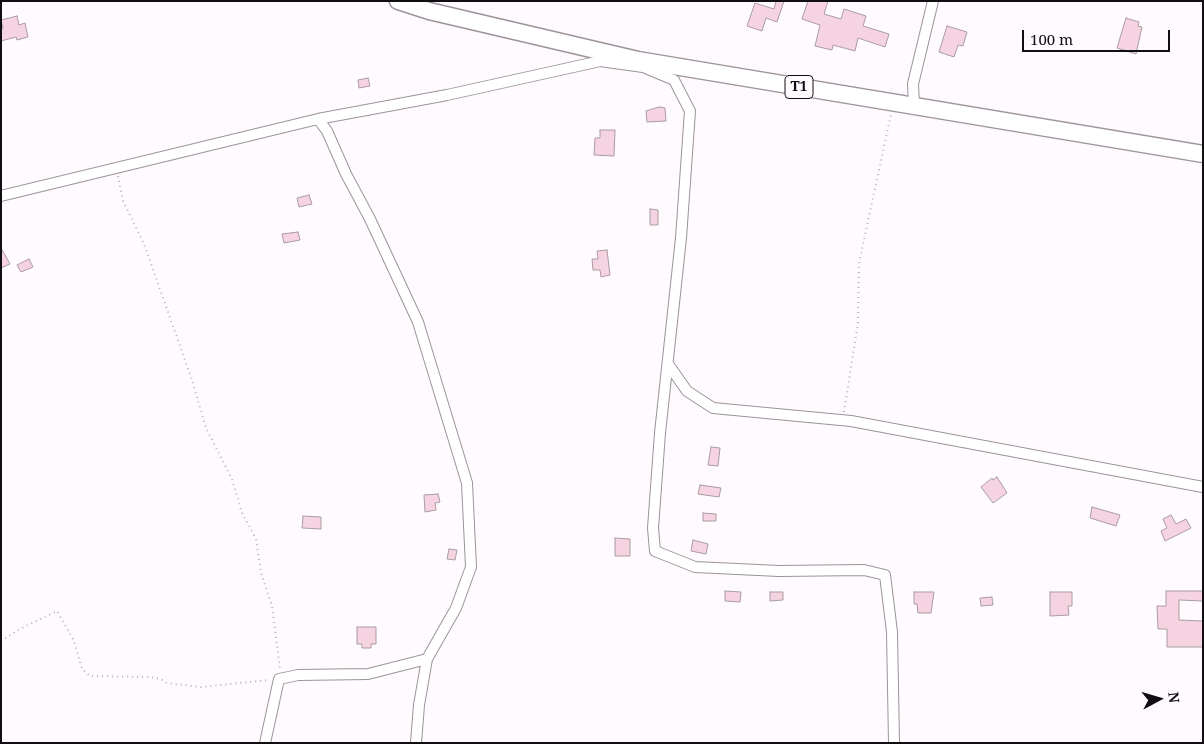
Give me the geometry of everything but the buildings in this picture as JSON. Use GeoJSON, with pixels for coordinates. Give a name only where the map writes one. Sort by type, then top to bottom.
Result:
{"type":"FeatureCollection","features":[{"type":"Feature","properties":{"kind":"highway","name":"T1"},"geometry":{"type":"LineString","coordinates":[[398,1],[429,11],[623,56],[1203,154]]}},
{"type":"Feature","properties":{"kind":"street"},"geometry":{"type":"LineString","coordinates":[[914,106],[913,84],[933,1]]}},
{"type":"Feature","properties":{"kind":"street"},"geometry":{"type":"LineString","coordinates":[[1,196],[318,118],[447,95],[623,56]]}},
{"type":"Feature","properties":{"kind":"street"},"geometry":{"type":"LineString","coordinates":[[600,61],[643,67],[674,80],[690,111],[690,137],[655,499],[654,551],[695,567],[779,571],[864,570],[885,575],[892,632],[894,743]]}},
{"type":"Feature","properties":{"kind":"street"},"geometry":{"type":"LineString","coordinates":[[318,118],[327,131],[418,322],[466,483],[471,567],[456,608],[427,659],[419,705],[416,743]]}},
{"type":"Feature","properties":{"kind":"street"},"geometry":{"type":"LineString","coordinates":[[668,364],[687,391],[713,408],[846,421],[1203,487]]}},
{"type":"Feature","properties":{"kind":"street"},"geometry":{"type":"LineString","coordinates":[[265,743],[279,679],[298,675],[368,674],[427,659]]}},
{"type":"Feature","properties":{"kind":"path"},"geometry":{"type":"LineString","coordinates":[[846,421],[843,406],[858,323],[859,263],[872,191],[887,136],[892,108],[890,102]]}},
{"type":"Feature","properties":{"kind":"path"},"geometry":{"type":"LineString","coordinates":[[1,641],[20,628],[57,611],[74,641],[82,669],[90,676],[150,677],[161,679],[167,683],[208,687],[279,679],[272,606],[261,573],[256,539],[242,513],[232,479],[206,428],[192,380],[144,244],[123,201],[116,169]]}}]}
